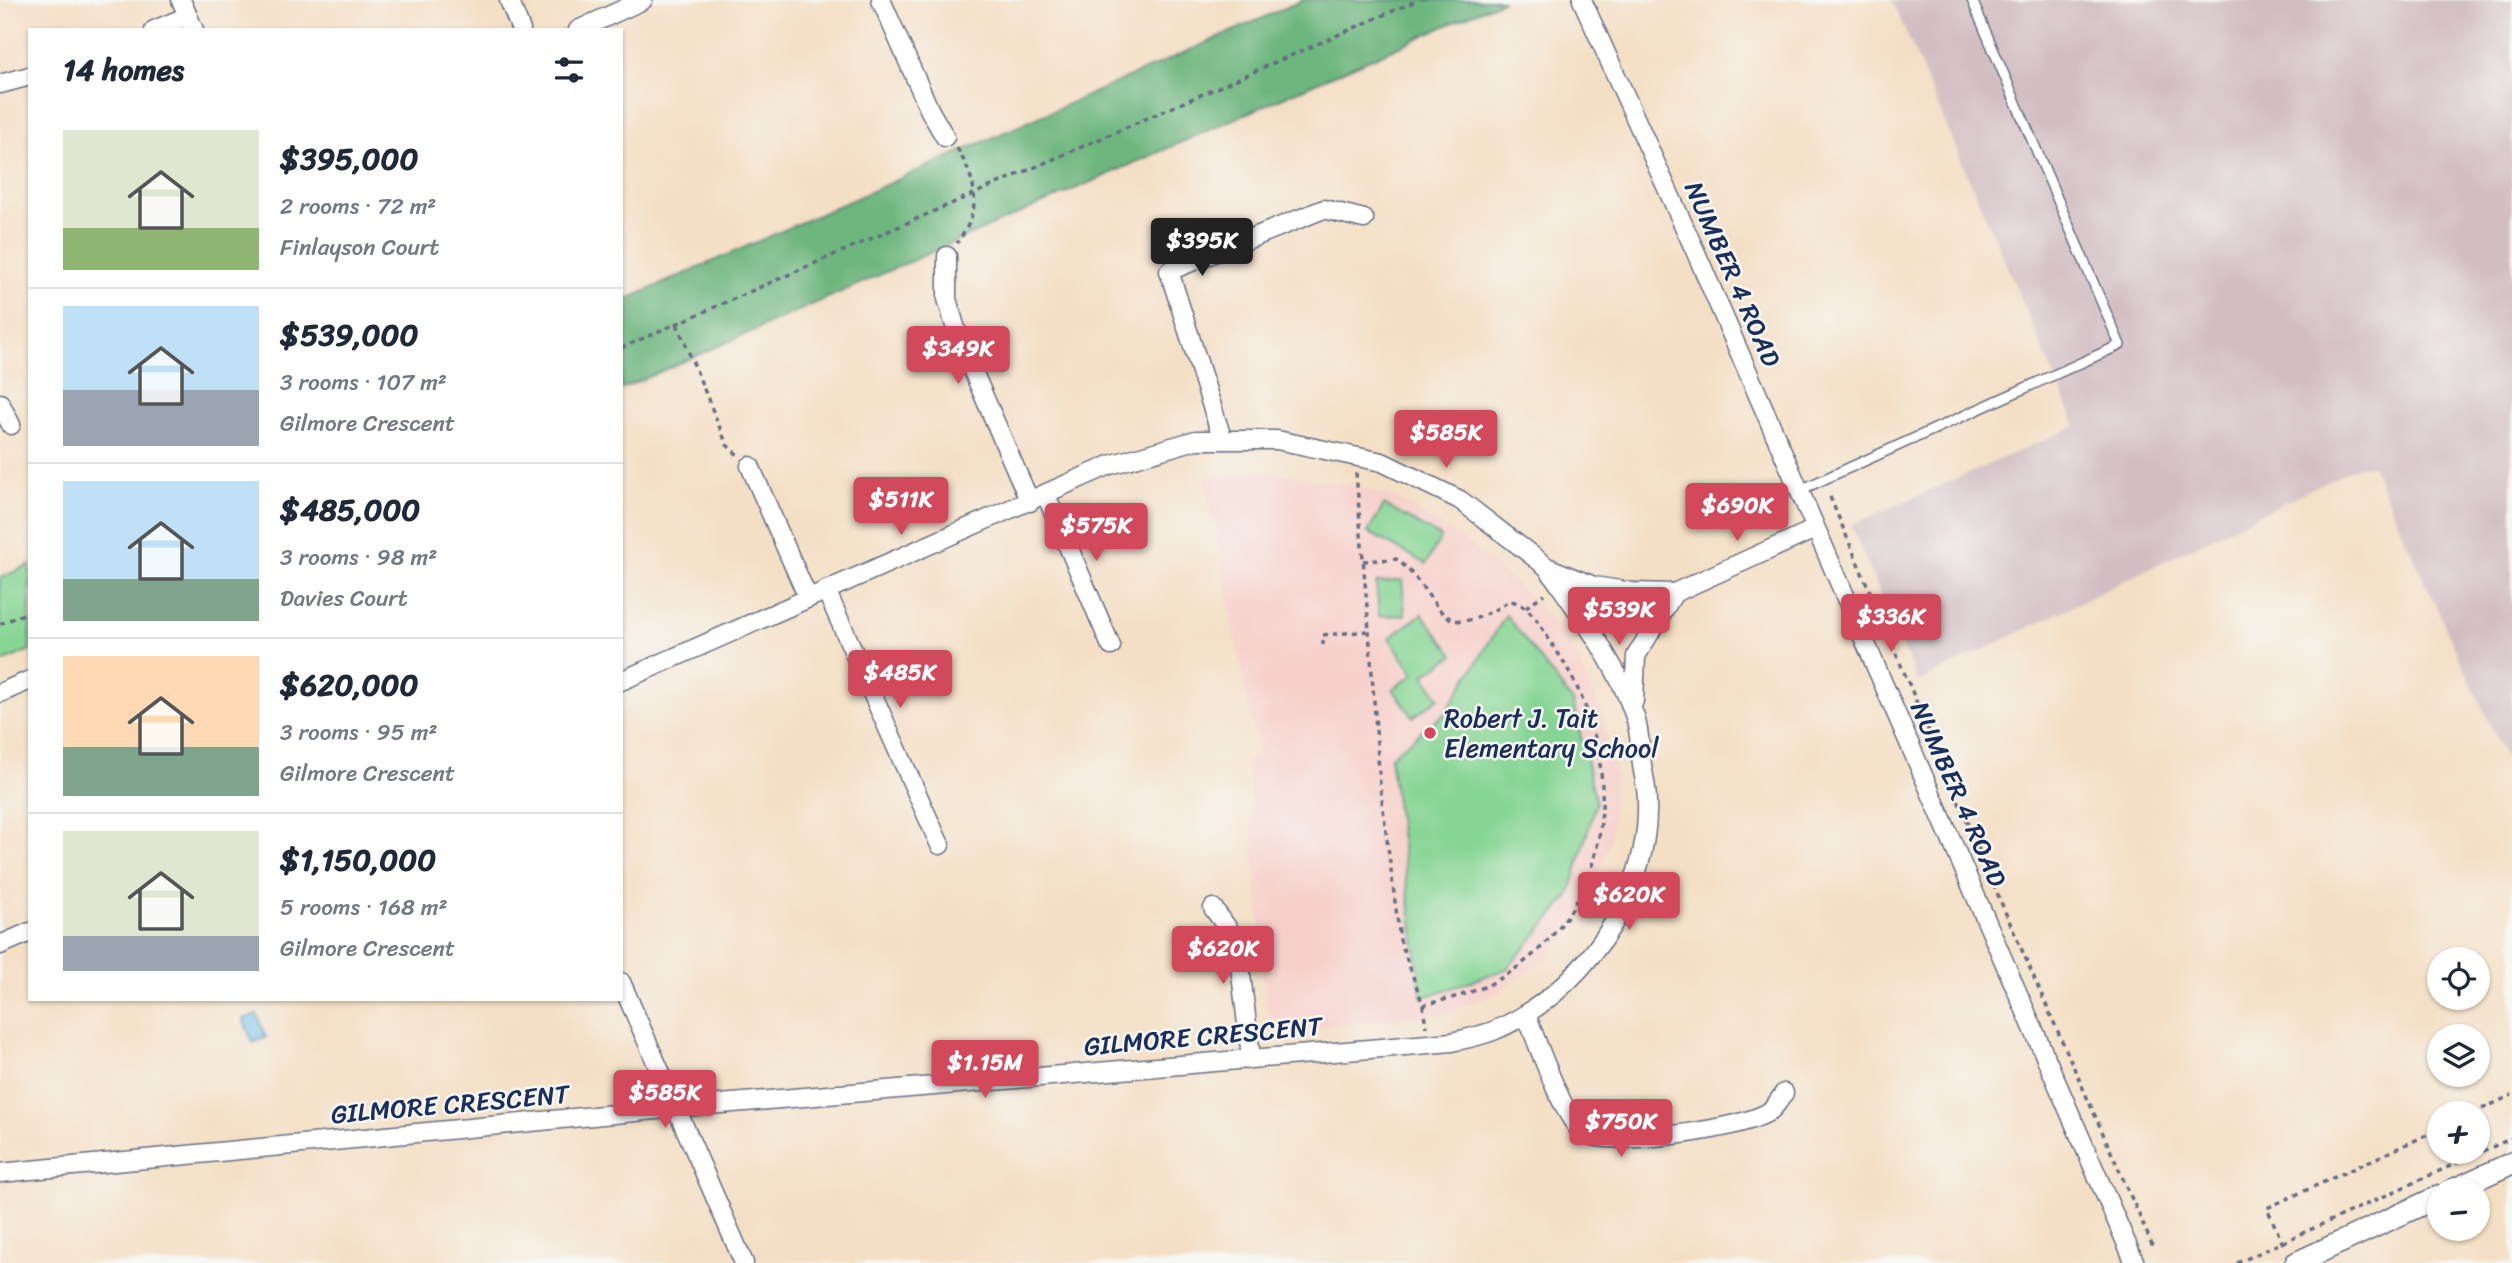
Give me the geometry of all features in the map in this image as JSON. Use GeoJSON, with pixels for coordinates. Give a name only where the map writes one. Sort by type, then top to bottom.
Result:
{"type":"FeatureCollection","features":[{"type":"Feature","properties":{"kind":"street"},"geometry":{"type":"LineString","coordinates":[[509,0],[520,28]]}},
{"type":"Feature","properties":{"kind":"street"},"geometry":{"type":"LineString","coordinates":[[582,28],[643,0]]}},
{"type":"Feature","properties":{"kind":"street"},"geometry":{"type":"LineString","coordinates":[[881,0],[930,111],[945,137]]}},
{"type":"Feature","properties":{"kind":"street","name":"NUMBER 4 ROAD"},"geometry":{"type":"LineString","coordinates":[[1582,0],[2135,1263]]}},
{"type":"Feature","properties":{"kind":"street"},"geometry":{"type":"LineString","coordinates":[[159,28],[188,15]]}},
{"type":"Feature","properties":{"kind":"street"},"geometry":{"type":"LineString","coordinates":[[0,84],[28,77]]}},
{"type":"Feature","properties":{"kind":"street"},"geometry":{"type":"LineString","coordinates":[[1222,438],[1169,271],[1324,209],[1364,219]]}},
{"type":"Feature","properties":{"kind":"street"},"geometry":{"type":"LineString","coordinates":[[947,256],[947,299],[958,339],[1111,646]]}},
{"type":"Feature","properties":{"kind":"street"},"geometry":{"type":"LineString","coordinates":[[0,403],[11,425]]}},
{"type":"Feature","properties":{"kind":"street"},"geometry":{"type":"LineString","coordinates":[[623,680],[1110,465],[1173,444],[1222,438],[1277,440],[1382,462],[1460,500],[1547,567],[1594,586],[1632,592],[1674,593],[1815,529]]}},
{"type":"Feature","properties":{"kind":"street"},"geometry":{"type":"LineString","coordinates":[[750,466],[808,598]]}},
{"type":"Feature","properties":{"kind":"street","name":"GILMORE CRESCENT"},"geometry":{"type":"LineString","coordinates":[[1547,567],[1618,675],[1636,720]]}},
{"type":"Feature","properties":{"kind":"street"},"geometry":{"type":"LineString","coordinates":[[826,590],[940,845]]}},
{"type":"Feature","properties":{"kind":"street","name":"GILMORE CRESCENT"},"geometry":{"type":"LineString","coordinates":[[0,1173],[1251,1057],[1452,1042],[1492,1031],[1526,1014],[1579,970],[1602,941],[1630,887],[1641,856],[1647,803],[1633,685],[1636,656],[1674,593]]}},
{"type":"Feature","properties":{"kind":"street"},"geometry":{"type":"LineString","coordinates":[[0,693],[28,681]]}},
{"type":"Feature","properties":{"kind":"street"},"geometry":{"type":"LineString","coordinates":[[1213,908],[1237,941],[1251,1057]]}},
{"type":"Feature","properties":{"kind":"street"},"geometry":{"type":"LineString","coordinates":[[0,946],[28,933]]}},
{"type":"Feature","properties":{"kind":"street"},"geometry":{"type":"LineString","coordinates":[[623,987],[744,1263]]}},
{"type":"Feature","properties":{"kind":"street"},"geometry":{"type":"LineString","coordinates":[[1526,1014],[1569,1117],[1583,1133],[1602,1139],[1628,1140],[1743,1123],[1771,1110],[1784,1093]]}},
{"type":"Feature","properties":{"kind":"street"},"geometry":{"type":"LineString","coordinates":[[2479,1178],[2512,1163]]}},
{"type":"Feature","properties":{"kind":"street"},"geometry":{"type":"LineString","coordinates":[[2291,1258],[2427,1201]]}},
{"type":"Feature","properties":{"kind":"lane"},"geometry":{"type":"LineString","coordinates":[[1798,491],[2120,345],[1972,0]]}},
{"type":"Feature","properties":{"kind":"path"},"geometry":{"type":"LineString","coordinates":[[623,347],[1418,0]]}},
{"type":"Feature","properties":{"kind":"path"},"geometry":{"type":"LineString","coordinates":[[945,137],[956,146],[967,165],[976,192],[967,229],[947,256]]}},
{"type":"Feature","properties":{"kind":"path"},"geometry":{"type":"LineString","coordinates":[[677,324],[727,445],[750,466]]}},
{"type":"Feature","properties":{"kind":"path"},"geometry":{"type":"LineString","coordinates":[[1356,468],[1380,785],[1400,940],[1423,1005],[1427,1031]]}},
{"type":"Feature","properties":{"kind":"path"},"geometry":{"type":"LineString","coordinates":[[1830,497],[2006,914],[2154,1249]]}},
{"type":"Feature","properties":{"kind":"path"},"geometry":{"type":"LineString","coordinates":[[1363,561],[1396,559],[1409,569],[1443,615],[1456,622],[1471,622],[1509,601],[1526,607],[1568,666],[1591,721],[1604,774],[1603,823],[1592,869],[1575,905],[1536,952],[1494,982],[1464,994],[1423,1005]]}},
{"type":"Feature","properties":{"kind":"path"},"geometry":{"type":"LineString","coordinates":[[1526,607],[1551,589]]}},
{"type":"Feature","properties":{"kind":"path"},"geometry":{"type":"LineString","coordinates":[[0,624],[28,612]]}},
{"type":"Feature","properties":{"kind":"path"},"geometry":{"type":"LineString","coordinates":[[1323,645],[1323,635],[1369,631]]}},
{"type":"Feature","properties":{"kind":"path"},"geometry":{"type":"LineString","coordinates":[[2490,1105],[2512,1095]]}},
{"type":"Feature","properties":{"kind":"path"},"geometry":{"type":"LineString","coordinates":[[2291,1258],[2267,1208],[2427,1135]]}},
{"type":"Feature","properties":{"kind":"path"},"geometry":{"type":"LineString","coordinates":[[2237,1263],[2512,1138]]}},
{"type":"Feature","properties":{"kind":"shaded area"},"geometry":{"type":"Polygon","coordinates":[[[1892,0],[2512,0],[2512,773],[2372,466],[2358,466],[1918,682],[1851,525],[2076,426],[1892,0]]]}},
{"type":"Feature","properties":{"kind":"shaded area","name":"Robert J. Tait Elementary School"},"geometry":{"type":"Polygon","coordinates":[[[1258,470],[1349,484],[1394,497],[1461,537],[1531,597],[1572,645],[1601,711],[1616,777],[1610,843],[1589,904],[1548,957],[1494,996],[1440,1015],[1295,1029],[1266,1011],[1247,759],[1258,755],[1205,478],[1258,470]]]}},
{"type":"Feature","properties":{"kind":"green space"},"geometry":{"type":"Polygon","coordinates":[[[1303,0],[1504,0],[623,388],[623,301],[1303,0]]]}},
{"type":"Feature","properties":{"kind":"green space"},"geometry":{"type":"Polygon","coordinates":[[[1384,505],[1441,537],[1426,564],[1368,532],[1384,505]]]}},
{"type":"Feature","properties":{"kind":"green space"},"geometry":{"type":"Polygon","coordinates":[[[28,566],[28,651],[0,663],[0,578],[28,566]]]}},
{"type":"Feature","properties":{"kind":"green space"},"geometry":{"type":"Polygon","coordinates":[[[1402,580],[1405,615],[1379,616],[1376,583],[1402,580]]]}},
{"type":"Feature","properties":{"kind":"green space"},"geometry":{"type":"Polygon","coordinates":[[[1422,614],[1454,655],[1424,675],[1439,698],[1413,717],[1393,689],[1414,674],[1389,638],[1422,614]]]}},
{"type":"Feature","properties":{"kind":"green space"},"geometry":{"type":"Polygon","coordinates":[[[1506,615],[1573,702],[1596,803],[1569,896],[1507,969],[1422,998],[1390,757],[1446,712],[1506,615]]]}},
{"type":"Feature","properties":{"kind":"water"},"geometry":{"type":"Polygon","coordinates":[[[257,1014],[266,1038],[253,1043],[243,1019],[257,1014]]]}},
{"type":"Feature","properties":{"kind":"place","name":"Robert J. Tait Elementary School"},"geometry":{"type":"Point","coordinates":[1430,733]}}]}
